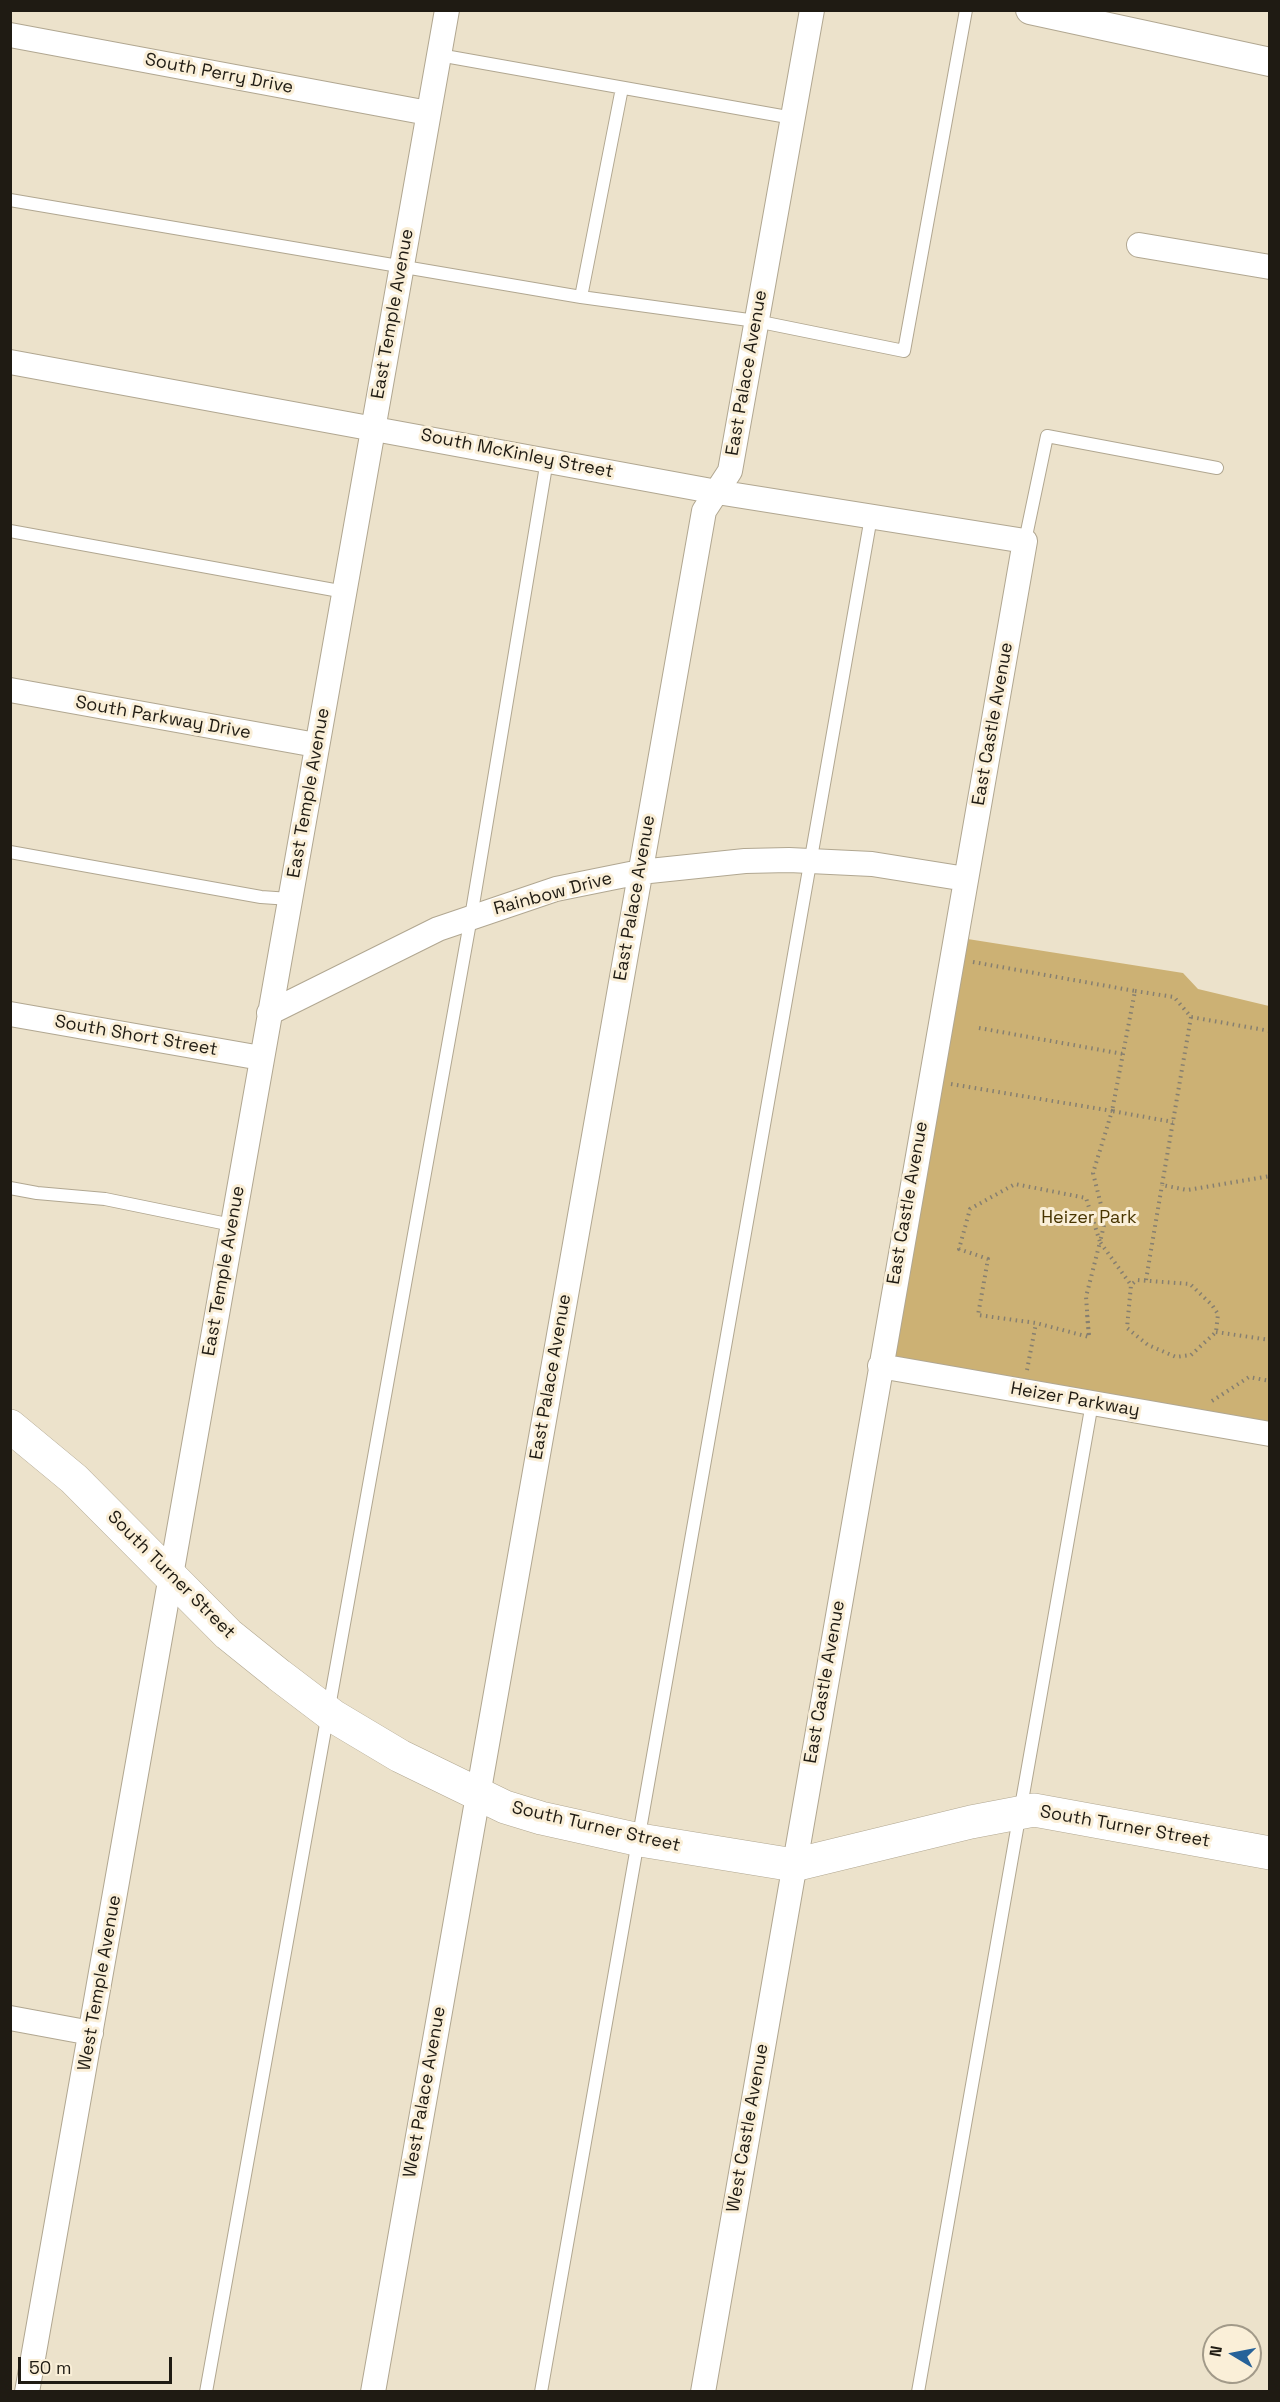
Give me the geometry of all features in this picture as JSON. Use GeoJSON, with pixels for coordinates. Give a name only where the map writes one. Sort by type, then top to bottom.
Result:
{"type":"FeatureCollection","features":[{"type":"Feature","properties":{"kind":"main road","name":"South Turner Street"},"geometry":{"type":"LineString","coordinates":[[10,1426],[75,1479],[228,1634],[327,1711],[400,1756],[505,1807],[541,1818],[640,1840],[794,1865],[1034,1810],[1269,1853]]}},
{"type":"Feature","properties":{"kind":"street","name":"East Temple Avenue"},"geometry":{"type":"LineString","coordinates":[[171,1575],[447,10]]}},
{"type":"Feature","properties":{"kind":"street","name":"East Palace Avenue"},"geometry":{"type":"LineString","coordinates":[[478,1793],[704,511],[730,471],[812,10]]}},
{"type":"Feature","properties":{"kind":"street"},"geometry":{"type":"LineString","coordinates":[[1030,10],[1269,62]]}},
{"type":"Feature","properties":{"kind":"street","name":"South Perry Drive"},"geometry":{"type":"LineString","coordinates":[[10,35],[428,113]]}},
{"type":"Feature","properties":{"kind":"street"},"geometry":{"type":"LineString","coordinates":[[1139,244],[1269,267]]}},
{"type":"Feature","properties":{"kind":"street","name":"South McKinley Street"},"geometry":{"type":"LineString","coordinates":[[10,362],[717,492],[1025,541]]}},
{"type":"Feature","properties":{"kind":"street","name":"East Castle Avenue"},"geometry":{"type":"LineString","coordinates":[[794,1865],[1025,541]]}},
{"type":"Feature","properties":{"kind":"street","name":"South Parkway Drive"},"geometry":{"type":"LineString","coordinates":[[10,690],[316,745]]}},
{"type":"Feature","properties":{"kind":"street","name":"Rainbow Drive"},"geometry":{"type":"LineString","coordinates":[[269,1013],[438,928],[556,889],[640,872],[745,861],[812,861],[873,864],[966,879]]}},
{"type":"Feature","properties":{"kind":"street","name":"South Short Street"},"geometry":{"type":"LineString","coordinates":[[10,1014],[261,1058]]}},
{"type":"Feature","properties":{"kind":"street","name":"Heizer Parkway"},"geometry":{"type":"LineString","coordinates":[[880,1366],[1269,1434]]}},
{"type":"Feature","properties":{"kind":"street","name":"West Temple Avenue"},"geometry":{"type":"LineString","coordinates":[[27,2391],[171,1575]]}},
{"type":"Feature","properties":{"kind":"street","name":"West Palace Avenue"},"geometry":{"type":"LineString","coordinates":[[373,2391],[478,1793]]}},
{"type":"Feature","properties":{"kind":"street","name":"West Castle Avenue"},"geometry":{"type":"LineString","coordinates":[[703,2391],[794,1865]]}},
{"type":"Feature","properties":{"kind":"street"},"geometry":{"type":"LineString","coordinates":[[10,2018],[92,2033]]}},
{"type":"Feature","properties":{"kind":"lane"},"geometry":{"type":"LineString","coordinates":[[10,200],[581,297],[756,321],[904,351],[966,10]]}},
{"type":"Feature","properties":{"kind":"lane"},"geometry":{"type":"LineString","coordinates":[[439,55],[793,118]]}},
{"type":"Feature","properties":{"kind":"lane"},"geometry":{"type":"LineString","coordinates":[[581,297],[622,88]]}},
{"type":"Feature","properties":{"kind":"lane"},"geometry":{"type":"LineString","coordinates":[[1025,541],[1047,436],[1217,468]]}},
{"type":"Feature","properties":{"kind":"lane"},"geometry":{"type":"LineString","coordinates":[[206,2391],[471,916],[547,460]]}},
{"type":"Feature","properties":{"kind":"lane"},"geometry":{"type":"LineString","coordinates":[[541,2391],[640,1840],[871,517]]}},
{"type":"Feature","properties":{"kind":"lane"},"geometry":{"type":"LineString","coordinates":[[10,531],[345,592]]}},
{"type":"Feature","properties":{"kind":"lane"},"geometry":{"type":"LineString","coordinates":[[10,852],[261,897],[290,899]]}},
{"type":"Feature","properties":{"kind":"lane"},"geometry":{"type":"LineString","coordinates":[[10,1188],[37,1193],[105,1198],[232,1225]]}},
{"type":"Feature","properties":{"kind":"lane"},"geometry":{"type":"LineString","coordinates":[[918,2391],[1022,1811],[1092,1403]]}},
{"type":"Feature","properties":{"kind":"path"},"geometry":{"type":"LineString","coordinates":[[951,959],[1174,997],[1191,1017],[1269,1030]]}},
{"type":"Feature","properties":{"kind":"path"},"geometry":{"type":"LineString","coordinates":[[1089,1337],[1086,1297],[1105,1221],[1093,1173],[1112,1111],[1135,991]]}},
{"type":"Feature","properties":{"kind":"path"},"geometry":{"type":"LineString","coordinates":[[1146,1280],[1191,1017]]}},
{"type":"Feature","properties":{"kind":"path"},"geometry":{"type":"LineString","coordinates":[[979,1028],[1123,1054]]}},
{"type":"Feature","properties":{"kind":"path"},"geometry":{"type":"LineString","coordinates":[[930,1080],[1173,1122]]}},
{"type":"Feature","properties":{"kind":"path"},"geometry":{"type":"LineString","coordinates":[[1162,1185],[1187,1190],[1269,1176]]}},
{"type":"Feature","properties":{"kind":"path"},"geometry":{"type":"LineString","coordinates":[[1089,1337],[1036,1323],[978,1315],[988,1259],[959,1249],[970,1209],[1015,1184],[1086,1198],[1100,1242],[1131,1285],[1127,1328],[1148,1345],[1176,1357],[1191,1354],[1216,1332],[1218,1314],[1199,1290],[1179,1282],[1137,1280],[1131,1285]]}},
{"type":"Feature","properties":{"kind":"path"},"geometry":{"type":"LineString","coordinates":[[1087,1315],[1089,1337]]}},
{"type":"Feature","properties":{"kind":"path"},"geometry":{"type":"LineString","coordinates":[[1023,1391],[1036,1323]]}},
{"type":"Feature","properties":{"kind":"path"},"geometry":{"type":"LineString","coordinates":[[1216,1332],[1269,1340]]}},
{"type":"Feature","properties":{"kind":"path"},"geometry":{"type":"LineString","coordinates":[[1209,1404],[1249,1377],[1269,1381]]}},
{"type":"Feature","properties":{"kind":"green space","name":"Heizer Park"},"geometry":{"type":"Polygon","coordinates":[[[955,937],[1183,973],[1198,989],[1269,1006],[1269,1434],[880,1366],[955,937]]]}}]}
